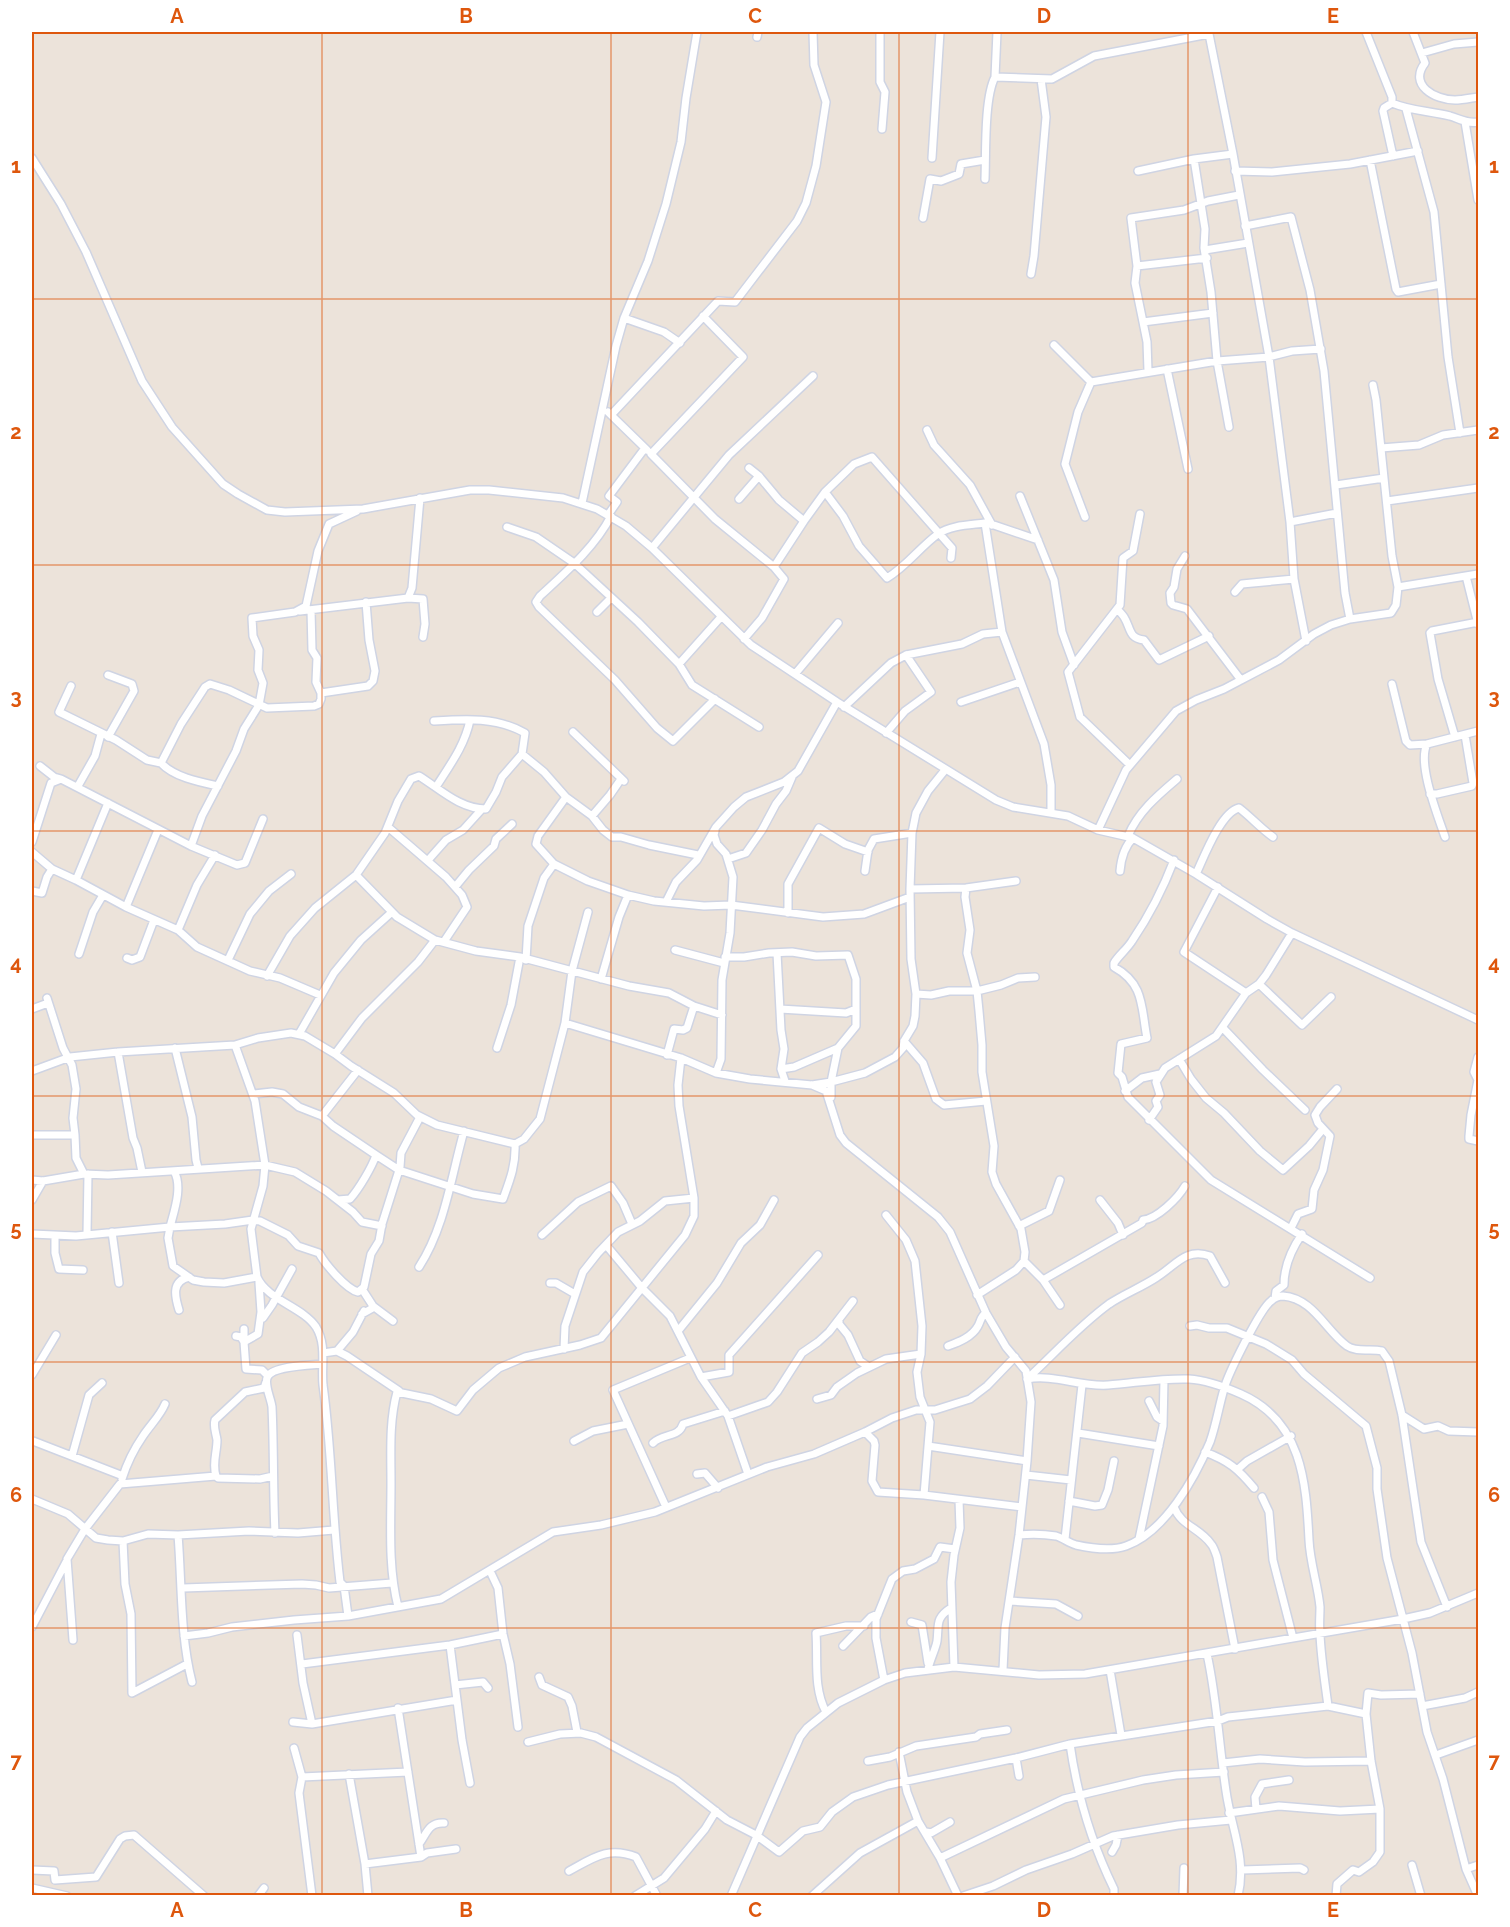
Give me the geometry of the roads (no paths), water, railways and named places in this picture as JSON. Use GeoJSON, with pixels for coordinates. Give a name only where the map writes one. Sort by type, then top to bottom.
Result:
{"type":"FeatureCollection","features":[{"type":"Feature","properties":{"kind":"street"},"geometry":{"type":"LineString","coordinates":[[582,503],[590,457],[624,318],[648,261],[666,204],[681,142],[698,32]]}},
{"type":"Feature","properties":{"kind":"street"},"geometry":{"type":"LineString","coordinates":[[611,415],[718,301],[735,302],[797,221],[806,203],[816,166],[826,102],[814,65],[813,32]]}},
{"type":"Feature","properties":{"kind":"street"},"geometry":{"type":"LineString","coordinates":[[880,32],[880,82],[885,92],[882,129]]}},
{"type":"Feature","properties":{"kind":"street"},"geometry":{"type":"LineString","coordinates":[[932,158],[940,32]]}},
{"type":"Feature","properties":{"kind":"street"},"geometry":{"type":"LineString","coordinates":[[985,179],[997,32]]}},
{"type":"Feature","properties":{"kind":"street"},"geometry":{"type":"LineString","coordinates":[[1366,32],[1392,103]]}},
{"type":"Feature","properties":{"kind":"street"},"geometry":{"type":"LineString","coordinates":[[1413,32],[1425,63],[1419,71],[1419,78],[1425,88],[1435,95],[1453,100],[1479,97]]}},
{"type":"Feature","properties":{"kind":"street"},"geometry":{"type":"LineString","coordinates":[[995,77],[1052,79],[1094,56],[1209,33],[1269,357],[1290,522],[1294,579],[1306,641]]}},
{"type":"Feature","properties":{"kind":"street"},"geometry":{"type":"LineString","coordinates":[[1422,53],[1454,44],[1479,42]]}},
{"type":"Feature","properties":{"kind":"street"},"geometry":{"type":"LineString","coordinates":[[1030,274],[1034,256],[1046,117],[1041,79]]}},
{"type":"Feature","properties":{"kind":"street"},"geometry":{"type":"LineString","coordinates":[[1392,103],[1406,109],[1452,117],[1465,122],[1479,122]]}},
{"type":"Feature","properties":{"kind":"street"},"geometry":{"type":"LineString","coordinates":[[1392,103],[1383,111],[1393,156]]}},
{"type":"Feature","properties":{"kind":"street"},"geometry":{"type":"LineString","coordinates":[[1406,109],[1434,212],[1449,366],[1460,433]]}},
{"type":"Feature","properties":{"kind":"street"},"geometry":{"type":"LineString","coordinates":[[1465,122],[1479,200]]}},
{"type":"Feature","properties":{"kind":"street"},"geometry":{"type":"LineString","coordinates":[[1235,171],[1272,172],[1350,164],[1418,151]]}},
{"type":"Feature","properties":{"kind":"street"},"geometry":{"type":"LineString","coordinates":[[1138,171],[1194,159],[1233,154]]}},
{"type":"Feature","properties":{"kind":"street"},"geometry":{"type":"LineString","coordinates":[[32,159],[61,204],[82,244],[142,381],[172,427],[224,484],[255,504],[267,510],[285,512],[363,509],[452,492],[489,490],[563,498],[582,503],[609,516],[652,548],[744,639],[844,707],[996,800],[1012,807],[1068,816],[1098,830],[1130,837],[1174,860],[1292,933],[1479,1020]]}},
{"type":"Feature","properties":{"kind":"street"},"geometry":{"type":"LineString","coordinates":[[1194,159],[1205,229],[1217,361],[1229,427]]}},
{"type":"Feature","properties":{"kind":"street"},"geometry":{"type":"LineString","coordinates":[[923,218],[930,179],[941,180],[959,174],[961,164],[986,160]]}},
{"type":"Feature","properties":{"kind":"street"},"geometry":{"type":"LineString","coordinates":[[1370,160],[1396,289],[1398,292],[1441,284]]}},
{"type":"Feature","properties":{"kind":"street"},"geometry":{"type":"LineString","coordinates":[[1149,371],[1147,342],[1135,283],[1137,266],[1131,218],[1184,210],[1208,201],[1239,195]]}},
{"type":"Feature","properties":{"kind":"street"},"geometry":{"type":"LineString","coordinates":[[1245,226],[1291,217],[1310,290],[1321,349],[1345,593],[1350,619]]}},
{"type":"Feature","properties":{"kind":"street"},"geometry":{"type":"LineString","coordinates":[[1137,266],[1206,254],[1248,243]]}},
{"type":"Feature","properties":{"kind":"street"},"geometry":{"type":"LineString","coordinates":[[1143,322],[1213,313]]}},
{"type":"Feature","properties":{"kind":"street"},"geometry":{"type":"LineString","coordinates":[[651,454],[743,357],[704,316]]}},
{"type":"Feature","properties":{"kind":"street"},"geometry":{"type":"LineString","coordinates":[[624,318],[664,332],[680,343]]}},
{"type":"Feature","properties":{"kind":"street"},"geometry":{"type":"LineString","coordinates":[[1054,345],[1091,382]]}},
{"type":"Feature","properties":{"kind":"street"},"geometry":{"type":"LineString","coordinates":[[1091,382],[1217,361],[1269,357],[1292,351],[1321,349]]}},
{"type":"Feature","properties":{"kind":"street"},"geometry":{"type":"LineString","coordinates":[[1167,369],[1188,469]]}},
{"type":"Feature","properties":{"kind":"street"},"geometry":{"type":"LineString","coordinates":[[652,548],[729,455],[813,376]]}},
{"type":"Feature","properties":{"kind":"street"},"geometry":{"type":"LineString","coordinates":[[1085,517],[1065,464],[1078,412],[1091,382]]}},
{"type":"Feature","properties":{"kind":"street"},"geometry":{"type":"LineString","coordinates":[[1098,830],[1130,765],[1176,711],[1279,660],[1323,629],[1350,619],[1391,613],[1396,605],[1398,587],[1392,556],[1373,385]]}},
{"type":"Feature","properties":{"kind":"street"},"geometry":{"type":"LineString","coordinates":[[603,407],[715,519],[774,567],[784,579],[762,618],[744,639]]}},
{"type":"Feature","properties":{"kind":"street"},"geometry":{"type":"LineString","coordinates":[[927,430],[934,445],[970,486],[989,524],[1002,632],[1044,744],[1051,785],[1051,813]]}},
{"type":"Feature","properties":{"kind":"street"},"geometry":{"type":"LineString","coordinates":[[1381,448],[1419,445],[1443,435],[1479,430]]}},
{"type":"Feature","properties":{"kind":"street"},"geometry":{"type":"LineString","coordinates":[[645,448],[609,496],[617,502],[603,531],[536,602],[615,680],[657,728],[673,741],[715,699]]}},
{"type":"Feature","properties":{"kind":"street"},"geometry":{"type":"LineString","coordinates":[[774,567],[825,492],[854,464],[872,457],[952,548],[951,558]]}},
{"type":"Feature","properties":{"kind":"street"},"geometry":{"type":"LineString","coordinates":[[749,468],[759,476],[779,500],[804,521]]}},
{"type":"Feature","properties":{"kind":"street"},"geometry":{"type":"LineString","coordinates":[[739,499],[759,476]]}},
{"type":"Feature","properties":{"kind":"street"},"geometry":{"type":"LineString","coordinates":[[1336,485],[1384,478]]}},
{"type":"Feature","properties":{"kind":"street"},"geometry":{"type":"LineString","coordinates":[[1387,501],[1479,488]]}},
{"type":"Feature","properties":{"kind":"street"},"geometry":{"type":"LineString","coordinates":[[825,492],[843,516],[859,546],[887,578],[899,571],[940,533],[960,526],[989,524],[1038,540]]}},
{"type":"Feature","properties":{"kind":"street"},"geometry":{"type":"LineString","coordinates":[[1020,496],[1054,580],[1062,632],[1074,665]]}},
{"type":"Feature","properties":{"kind":"street"},"geometry":{"type":"LineString","coordinates":[[408,598],[412,588],[420,498]]}},
{"type":"Feature","properties":{"kind":"street"},"geometry":{"type":"LineString","coordinates":[[295,612],[306,606],[318,551],[328,524],[363,509]]}},
{"type":"Feature","properties":{"kind":"street"},"geometry":{"type":"LineString","coordinates":[[326,511],[325,519],[328,524]]}},
{"type":"Feature","properties":{"kind":"street"},"geometry":{"type":"LineString","coordinates":[[1290,522],[1337,513]]}},
{"type":"Feature","properties":{"kind":"street"},"geometry":{"type":"LineString","coordinates":[[1130,765],[1080,717],[1068,672],[1119,605],[1123,558],[1133,551],[1140,514]]}},
{"type":"Feature","properties":{"kind":"street"},"geometry":{"type":"LineString","coordinates":[[507,527],[536,537],[574,563],[638,622],[679,664],[692,685],[759,727]]}},
{"type":"Feature","properties":{"kind":"street"},"geometry":{"type":"LineString","coordinates":[[1185,556],[1177,569],[1170,599],[1173,605],[1187,609],[1241,680]]}},
{"type":"Feature","properties":{"kind":"street"},"geometry":{"type":"LineString","coordinates":[[1398,587],[1479,574]]}},
{"type":"Feature","properties":{"kind":"street"},"geometry":{"type":"LineString","coordinates":[[1455,737],[1438,679],[1430,633],[1478,623],[1466,576]]}},
{"type":"Feature","properties":{"kind":"street"},"geometry":{"type":"LineString","coordinates":[[1235,592],[1242,584],[1294,579]]}},
{"type":"Feature","properties":{"kind":"street"},"geometry":{"type":"LineString","coordinates":[[597,612],[611,598]]}},
{"type":"Feature","properties":{"kind":"street"},"geometry":{"type":"LineString","coordinates":[[191,846],[202,816],[230,758],[236,751],[244,729],[259,705],[263,683],[258,670],[259,650],[254,636],[252,618],[366,602],[423,599],[425,624],[423,637]]}},
{"type":"Feature","properties":{"kind":"street"},"geometry":{"type":"LineString","coordinates":[[321,693],[368,686],[373,681],[375,671],[369,640],[366,602]]}},
{"type":"Feature","properties":{"kind":"street"},"geometry":{"type":"LineString","coordinates":[[1117,609],[1125,617],[1130,633],[1144,640],[1159,660],[1209,636]]}},
{"type":"Feature","properties":{"kind":"street"},"geometry":{"type":"LineString","coordinates":[[161,763],[181,724],[205,687],[210,684],[229,690],[267,708],[318,704],[321,693],[316,682],[317,658],[312,650],[311,610]]}},
{"type":"Feature","properties":{"kind":"street"},"geometry":{"type":"LineString","coordinates":[[679,664],[721,617]]}},
{"type":"Feature","properties":{"kind":"street"},"geometry":{"type":"LineString","coordinates":[[795,674],[838,623]]}},
{"type":"Feature","properties":{"kind":"street"},"geometry":{"type":"LineString","coordinates":[[844,707],[891,663],[906,655],[962,644],[983,634],[1002,632]]}},
{"type":"Feature","properties":{"kind":"street"},"geometry":{"type":"LineString","coordinates":[[886,733],[905,711],[931,692],[906,655]]}},
{"type":"Feature","properties":{"kind":"street"},"geometry":{"type":"LineString","coordinates":[[78,786],[104,736],[134,691],[132,684],[108,675]]}},
{"type":"Feature","properties":{"kind":"street"},"geometry":{"type":"LineString","coordinates":[[961,702],[1020,682]]}},
{"type":"Feature","properties":{"kind":"street"},"geometry":{"type":"LineString","coordinates":[[1392,684],[1406,741],[1410,745],[1427,744],[1479,731]]}},
{"type":"Feature","properties":{"kind":"street"},"geometry":{"type":"LineString","coordinates":[[71,686],[58,712],[126,746],[147,760],[161,763],[166,768],[197,782],[218,786]]}},
{"type":"Feature","properties":{"kind":"street"},"geometry":{"type":"LineString","coordinates":[[728,859],[746,853],[762,830],[837,702]]}},
{"type":"Feature","properties":{"kind":"street"},"geometry":{"type":"LineString","coordinates":[[430,858],[446,840],[463,830],[482,809],[486,809],[502,777],[522,754],[525,733],[513,726],[488,720],[435,720]]}},
{"type":"Feature","properties":{"kind":"street"},"geometry":{"type":"LineString","coordinates":[[436,787],[461,748],[470,720]]}},
{"type":"Feature","properties":{"kind":"street"},"geometry":{"type":"LineString","coordinates":[[573,732],[622,780],[592,816]]}},
{"type":"Feature","properties":{"kind":"street"},"geometry":{"type":"LineString","coordinates":[[1430,794],[1472,786],[1465,735]]}},
{"type":"Feature","properties":{"kind":"street"},"geometry":{"type":"LineString","coordinates":[[1427,744],[1423,751],[1430,794],[1445,837]]}},
{"type":"Feature","properties":{"kind":"street"},"geometry":{"type":"LineString","coordinates":[[522,754],[544,771],[566,797],[592,816],[612,837],[621,837],[698,855]]}},
{"type":"Feature","properties":{"kind":"street"},"geometry":{"type":"LineString","coordinates":[[40,766],[54,777],[78,786],[158,830],[237,865],[245,862],[263,819]]}},
{"type":"Feature","properties":{"kind":"street"},"geometry":{"type":"LineString","coordinates":[[565,1023],[681,1058],[716,1073],[750,1079],[812,1084],[831,1082],[865,1073],[895,1057],[903,1048],[915,1016],[916,994],[911,959],[912,833],[916,813],[928,791],[945,770]]}},
{"type":"Feature","properties":{"kind":"street"},"geometry":{"type":"LineString","coordinates":[[267,976],[290,936],[315,909],[356,875],[388,827],[398,801],[411,779],[419,776],[458,802],[482,809]]}},
{"type":"Feature","properties":{"kind":"street"},"geometry":{"type":"LineString","coordinates":[[666,902],[676,882],[697,860],[716,827],[734,807],[746,797],[792,777]]}},
{"type":"Feature","properties":{"kind":"street"},"geometry":{"type":"LineString","coordinates":[[32,842],[51,783],[61,779]]}},
{"type":"Feature","properties":{"kind":"street"},"geometry":{"type":"LineString","coordinates":[[1120,871],[1133,824],[1146,806],[1178,779]]}},
{"type":"Feature","properties":{"kind":"street"},"geometry":{"type":"LineString","coordinates":[[566,797],[536,842],[554,864],[588,881],[654,902],[704,906],[731,905],[823,917],[864,914],[910,893],[1016,881]]}},
{"type":"Feature","properties":{"kind":"street"},"geometry":{"type":"LineString","coordinates":[[76,880],[108,803]]}},
{"type":"Feature","properties":{"kind":"street"},"geometry":{"type":"LineString","coordinates":[[468,806],[471,820]]}},
{"type":"Feature","properties":{"kind":"street"},"geometry":{"type":"LineString","coordinates":[[1196,874],[1221,825],[1235,809],[1239,808],[1244,811],[1258,827],[1273,837]]}},
{"type":"Feature","properties":{"kind":"street"},"geometry":{"type":"LineString","coordinates":[[455,887],[490,850],[496,839],[512,824]]}},
{"type":"Feature","properties":{"kind":"street"},"geometry":{"type":"LineString","coordinates":[[388,827],[410,848],[437,868],[466,902],[467,907],[445,940]]}},
{"type":"Feature","properties":{"kind":"street"},"geometry":{"type":"LineString","coordinates":[[716,827],[714,835],[717,844],[724,850],[733,877],[730,933],[725,960],[721,1059],[716,1073]]}},
{"type":"Feature","properties":{"kind":"street"},"geometry":{"type":"LineString","coordinates":[[788,913],[788,884],[819,828],[845,844],[868,852]]}},
{"type":"Feature","properties":{"kind":"street"},"geometry":{"type":"LineString","coordinates":[[126,907],[158,830]]}},
{"type":"Feature","properties":{"kind":"street"},"geometry":{"type":"LineString","coordinates":[[865,871],[871,842],[878,837],[912,833]]}},
{"type":"Feature","properties":{"kind":"street"},"geometry":{"type":"LineString","coordinates":[[32,852],[52,869],[126,907],[178,930],[197,947],[250,971],[280,978],[320,995]]}},
{"type":"Feature","properties":{"kind":"street"},"geometry":{"type":"LineString","coordinates":[[178,930],[197,885],[215,855]]}},
{"type":"Feature","properties":{"kind":"street"},"geometry":{"type":"LineString","coordinates":[[1174,860],[1163,889],[1131,943],[1114,963],[1114,966],[1128,977],[1143,1001],[1147,1038],[1121,1044],[1118,1073],[1122,1077],[1128,1097],[1211,1180],[1370,1278]]}},
{"type":"Feature","properties":{"kind":"street"},"geometry":{"type":"LineString","coordinates":[[497,1048],[523,958],[528,926],[544,878],[554,864]]}},
{"type":"Feature","properties":{"kind":"street"},"geometry":{"type":"LineString","coordinates":[[32,891],[42,893],[52,869]]}},
{"type":"Feature","properties":{"kind":"street"},"geometry":{"type":"LineString","coordinates":[[228,960],[250,914],[269,891],[291,874]]}},
{"type":"Feature","properties":{"kind":"street"},"geometry":{"type":"LineString","coordinates":[[356,875],[392,912],[435,940],[476,951],[523,958],[629,986],[669,993],[694,1006],[722,1015]]}},
{"type":"Feature","properties":{"kind":"street"},"geometry":{"type":"LineString","coordinates":[[1218,887],[1184,952],[1246,993]]}},
{"type":"Feature","properties":{"kind":"street"},"geometry":{"type":"LineString","coordinates":[[966,888],[965,897],[970,930],[967,953],[977,991],[982,1072],[994,1146],[992,1172],[1019,1226],[1025,1252],[1024,1261],[1016,1270],[977,1295]]}},
{"type":"Feature","properties":{"kind":"street"},"geometry":{"type":"LineString","coordinates":[[79,954],[93,912],[103,895]]}},
{"type":"Feature","properties":{"kind":"street"},"geometry":{"type":"LineString","coordinates":[[601,979],[619,917],[628,895]]}},
{"type":"Feature","properties":{"kind":"street"},"geometry":{"type":"LineString","coordinates":[[299,1034],[334,973],[361,940],[392,912]]}},
{"type":"Feature","properties":{"kind":"street"},"geometry":{"type":"LineString","coordinates":[[32,1071],[68,1058],[118,1052],[235,1045],[258,1038],[299,1034],[335,1054],[394,1093],[420,1117],[437,1125],[515,1144],[524,1139],[540,1119],[565,1023],[572,971],[588,912]]}},
{"type":"Feature","properties":{"kind":"street"},"geometry":{"type":"LineString","coordinates":[[127,958],[132,960],[140,957],[154,920]]}},
{"type":"Feature","properties":{"kind":"street"},"geometry":{"type":"LineString","coordinates":[[1149,1120],[1158,1107],[1156,1101],[1160,1095],[1156,1082],[1160,1074],[1216,1036],[1246,993],[1259,984],[1277,960],[1292,933]]}},
{"type":"Feature","properties":{"kind":"street"},"geometry":{"type":"LineString","coordinates":[[335,1054],[362,1018],[418,962],[435,940]]}},
{"type":"Feature","properties":{"kind":"street"},"geometry":{"type":"LineString","coordinates":[[675,950],[725,960],[777,953],[848,955],[856,979],[856,1026],[838,1047],[794,1067],[781,1069]]}},
{"type":"Feature","properties":{"kind":"street"},"geometry":{"type":"LineString","coordinates":[[777,953],[784,1049],[781,1069],[785,1081]]}},
{"type":"Feature","properties":{"kind":"street"},"geometry":{"type":"LineString","coordinates":[[916,994],[977,991],[1018,978],[1035,977]]}},
{"type":"Feature","properties":{"kind":"street"},"geometry":{"type":"LineString","coordinates":[[1259,984],[1302,1025],[1331,997]]}},
{"type":"Feature","properties":{"kind":"street"},"geometry":{"type":"LineString","coordinates":[[32,1009],[47,1000],[63,1048],[72,1065],[76,1089],[73,1118],[76,1158],[86,1174],[87,1234]]}},
{"type":"Feature","properties":{"kind":"street"},"geometry":{"type":"LineString","coordinates":[[668,1055],[674,1029],[687,1028],[694,1006]]}},
{"type":"Feature","properties":{"kind":"street"},"geometry":{"type":"LineString","coordinates":[[780,1009],[846,1013],[856,1009]]}},
{"type":"Feature","properties":{"kind":"street"},"geometry":{"type":"LineString","coordinates":[[1223,1028],[1305,1110]]}},
{"type":"Feature","properties":{"kind":"street"},"geometry":{"type":"LineString","coordinates":[[904,1041],[923,1063],[936,1099],[944,1104],[986,1101]]}},
{"type":"Feature","properties":{"kind":"street"},"geometry":{"type":"LineString","coordinates":[[235,1045],[253,1094],[265,1165],[263,1186],[251,1229],[261,1320],[258,1334],[244,1342]]}},
{"type":"Feature","properties":{"kind":"street"},"geometry":{"type":"LineString","coordinates":[[830,1102],[831,1082],[838,1047]]}},
{"type":"Feature","properties":{"kind":"street"},"geometry":{"type":"LineString","coordinates":[[175,1048],[192,1117],[198,1168]]}},
{"type":"Feature","properties":{"kind":"street"},"geometry":{"type":"LineString","coordinates":[[118,1052],[132,1138],[137,1148],[142,1172]]}},
{"type":"Feature","properties":{"kind":"street"},"geometry":{"type":"LineString","coordinates":[[1479,1057],[1474,1072],[1478,1080],[1469,1136],[1471,1140],[1479,1141]]}},
{"type":"Feature","properties":{"kind":"street"},"geometry":{"type":"LineString","coordinates":[[323,1353],[338,1351],[362,1364],[399,1391],[431,1398],[457,1411],[473,1390],[499,1368],[525,1357],[601,1338],[685,1235],[694,1216],[694,1198],[679,1106],[678,1085],[681,1058]]}},
{"type":"Feature","properties":{"kind":"street"},"geometry":{"type":"LineString","coordinates":[[1179,1059],[1206,1098],[1233,1121],[1260,1151],[1283,1170],[1309,1146],[1323,1129]]}},
{"type":"Feature","properties":{"kind":"street"},"geometry":{"type":"LineString","coordinates":[[322,1116],[358,1070]]}},
{"type":"Feature","properties":{"kind":"street"},"geometry":{"type":"LineString","coordinates":[[1125,1090],[1142,1078],[1160,1074]]}},
{"type":"Feature","properties":{"kind":"street"},"geometry":{"type":"LineString","coordinates":[[812,1084],[826,1091],[840,1135],[846,1143],[938,1216],[950,1232],[986,1313],[1006,1347],[1026,1371],[1031,1402],[1026,1475],[1005,1628],[1003,1670]]}},
{"type":"Feature","properties":{"kind":"street"},"geometry":{"type":"LineString","coordinates":[[1292,1226],[1298,1214],[1312,1209],[1314,1190],[1323,1170],[1330,1136],[1315,1115],[1337,1089]]}},
{"type":"Feature","properties":{"kind":"street"},"geometry":{"type":"LineString","coordinates":[[253,1094],[272,1092],[283,1094],[298,1107],[322,1116],[333,1126],[399,1170],[473,1194],[503,1200],[513,1174],[515,1144]]}},
{"type":"Feature","properties":{"kind":"street"},"geometry":{"type":"LineString","coordinates":[[32,1234],[56,1236],[260,1221],[288,1235],[298,1246],[319,1253],[324,1262],[353,1291],[358,1292],[362,1289],[371,1254],[379,1241],[399,1170],[401,1153],[420,1117]]}},
{"type":"Feature","properties":{"kind":"street"},"geometry":{"type":"LineString","coordinates":[[419,1268],[431,1247],[451,1186],[464,1131]]}},
{"type":"Feature","properties":{"kind":"street"},"geometry":{"type":"LineString","coordinates":[[32,1135],[75,1135]]}},
{"type":"Feature","properties":{"kind":"street"},"geometry":{"type":"LineString","coordinates":[[338,1200],[350,1199],[356,1192],[376,1155]]}},
{"type":"Feature","properties":{"kind":"street"},"geometry":{"type":"LineString","coordinates":[[32,1180],[43,1181],[86,1174],[265,1165],[295,1172],[338,1200],[362,1222],[382,1226]]}},
{"type":"Feature","properties":{"kind":"street"},"geometry":{"type":"LineString","coordinates":[[174,1171],[177,1176],[177,1188],[168,1238],[173,1266],[189,1277],[204,1282],[258,1280],[309,1319],[316,1327],[323,1353],[334,1530],[340,1582],[344,1586],[348,1616]]}},
{"type":"Feature","properties":{"kind":"street"},"geometry":{"type":"LineString","coordinates":[[1019,1226],[1049,1211],[1060,1180]]}},
{"type":"Feature","properties":{"kind":"street"},"geometry":{"type":"LineString","coordinates":[[32,1200],[43,1181]]}},
{"type":"Feature","properties":{"kind":"street"},"geometry":{"type":"LineString","coordinates":[[542,1234],[578,1202],[611,1186],[623,1203],[632,1224]]}},
{"type":"Feature","properties":{"kind":"street"},"geometry":{"type":"LineString","coordinates":[[1043,1280],[1123,1235],[1171,1203],[1180,1195],[1185,1186]]}},
{"type":"Feature","properties":{"kind":"street"},"geometry":{"type":"LineString","coordinates":[[564,1349],[565,1326],[583,1272],[606,1245],[618,1232],[640,1221],[665,1201],[694,1198]]}},
{"type":"Feature","properties":{"kind":"street"},"geometry":{"type":"LineString","coordinates":[[678,1331],[717,1283],[741,1243],[760,1225],[774,1200]]}},
{"type":"Feature","properties":{"kind":"street"},"geometry":{"type":"LineString","coordinates":[[1100,1200],[1118,1223],[1123,1235]]}},
{"type":"Feature","properties":{"kind":"street"},"geometry":{"type":"LineString","coordinates":[[886,1215],[906,1240],[915,1261],[922,1326],[921,1354],[917,1372],[920,1397],[930,1422],[924,1495]]}},
{"type":"Feature","properties":{"kind":"street"},"geometry":{"type":"LineString","coordinates":[[112,1232],[120,1283]]}},
{"type":"Feature","properties":{"kind":"street"},"geometry":{"type":"LineString","coordinates":[[1275,1298],[1276,1291],[1284,1285],[1284,1275],[1292,1249],[1302,1234]]}},
{"type":"Feature","properties":{"kind":"street"},"geometry":{"type":"LineString","coordinates":[[56,1236],[55,1253],[59,1269],[82,1270]]}},
{"type":"Feature","properties":{"kind":"street"},"geometry":{"type":"LineString","coordinates":[[606,1245],[642,1288],[670,1316],[690,1358],[726,1414],[748,1474]]}},
{"type":"Feature","properties":{"kind":"street"},"geometry":{"type":"LineString","coordinates":[[1027,1379],[1102,1310],[1157,1277],[1182,1258],[1196,1254],[1210,1256],[1225,1283]]}},
{"type":"Feature","properties":{"kind":"street"},"geometry":{"type":"LineString","coordinates":[[701,1377],[729,1372],[729,1355],[818,1255]]}},
{"type":"Feature","properties":{"kind":"street"},"geometry":{"type":"LineString","coordinates":[[1024,1261],[1043,1280],[1060,1305]]}},
{"type":"Feature","properties":{"kind":"street"},"geometry":{"type":"LineString","coordinates":[[261,1320],[292,1269]]}},
{"type":"Feature","properties":{"kind":"street"},"geometry":{"type":"LineString","coordinates":[[179,1310],[174,1295],[177,1284],[189,1277]]}},
{"type":"Feature","properties":{"kind":"street"},"geometry":{"type":"LineString","coordinates":[[550,1283],[556,1283],[575,1294]]}},
{"type":"Feature","properties":{"kind":"street"},"geometry":{"type":"LineString","coordinates":[[362,1289],[373,1306],[393,1321]]}},
{"type":"Feature","properties":{"kind":"street"},"geometry":{"type":"LineString","coordinates":[[1019,1535],[1035,1534],[1065,1539],[1075,1545],[1116,1548],[1127,1546],[1139,1539],[1162,1521],[1174,1507],[1211,1440],[1225,1386],[1248,1337],[1268,1302],[1285,1296],[1303,1304],[1349,1348],[1382,1351],[1389,1361],[1402,1415],[1421,1542],[1447,1607]]}},
{"type":"Feature","properties":{"kind":"street"},"geometry":{"type":"LineString","coordinates":[[653,1443],[658,1438],[678,1434],[683,1424],[768,1402],[802,1353],[818,1342],[839,1321],[853,1300]]}},
{"type":"Feature","properties":{"kind":"street"},"geometry":{"type":"LineString","coordinates":[[338,1351],[353,1332],[363,1312],[373,1306]]}},
{"type":"Feature","properties":{"kind":"street"},"geometry":{"type":"LineString","coordinates":[[948,1346],[965,1339],[976,1330],[982,1316],[986,1313]]}},
{"type":"Feature","properties":{"kind":"street"},"geometry":{"type":"LineString","coordinates":[[839,1321],[860,1361],[870,1366]]}},
{"type":"Feature","properties":{"kind":"street"},"geometry":{"type":"LineString","coordinates":[[1190,1326],[1227,1328],[1266,1344],[1292,1360],[1304,1374],[1366,1426],[1377,1468],[1377,1489],[1384,1540],[1427,1732],[1436,1755],[1466,1869],[1478,1896]]}},
{"type":"Feature","properties":{"kind":"street"},"geometry":{"type":"LineString","coordinates":[[244,1329],[246,1369],[262,1370],[267,1379],[272,1406],[275,1533]]}},
{"type":"Feature","properties":{"kind":"street"},"geometry":{"type":"LineString","coordinates":[[32,1376],[56,1335]]}},
{"type":"Feature","properties":{"kind":"street"},"geometry":{"type":"LineString","coordinates":[[236,1336],[241,1337],[244,1342]]}},
{"type":"Feature","properties":{"kind":"street"},"geometry":{"type":"LineString","coordinates":[[817,1399],[831,1395],[837,1387],[870,1366],[886,1359],[921,1354]]}},
{"type":"Feature","properties":{"kind":"street"},"geometry":{"type":"LineString","coordinates":[[184,1636],[208,1634],[232,1627],[348,1616],[441,1599],[553,1532],[601,1525],[655,1512],[767,1467],[814,1454],[892,1418],[916,1410],[925,1411],[970,1399],[987,1386],[1015,1357]]}},
{"type":"Feature","properties":{"kind":"street"},"geometry":{"type":"LineString","coordinates":[[666,1507],[613,1390],[690,1358]]}},
{"type":"Feature","properties":{"kind":"street"},"geometry":{"type":"LineString","coordinates":[[216,1476],[213,1464],[217,1437],[215,1419],[245,1392],[264,1388],[274,1370],[322,1364]]}},
{"type":"Feature","properties":{"kind":"street"},"geometry":{"type":"LineString","coordinates":[[1027,1379],[1049,1378],[1082,1385],[1191,1379],[1225,1386],[1263,1405],[1290,1436],[1308,1501],[1312,1568],[1320,1607],[1320,1635],[1328,1706]]}},
{"type":"Feature","properties":{"kind":"street"},"geometry":{"type":"LineString","coordinates":[[1139,1539],[1163,1421],[1164,1380]]}},
{"type":"Feature","properties":{"kind":"street"},"geometry":{"type":"LineString","coordinates":[[72,1456],[89,1395],[102,1383]]}},
{"type":"Feature","properties":{"kind":"street"},"geometry":{"type":"LineString","coordinates":[[1065,1539],[1082,1385]]}},
{"type":"Feature","properties":{"kind":"street"},"geometry":{"type":"LineString","coordinates":[[398,1607],[392,1582],[391,1414],[399,1391]]}},
{"type":"Feature","properties":{"kind":"street"},"geometry":{"type":"LineString","coordinates":[[1149,1401],[1156,1417],[1163,1421]]}},
{"type":"Feature","properties":{"kind":"street"},"geometry":{"type":"LineString","coordinates":[[32,1627],[85,1529],[121,1480],[134,1451],[160,1415],[165,1404]]}},
{"type":"Feature","properties":{"kind":"street"},"geometry":{"type":"LineString","coordinates":[[1402,1415],[1424,1429],[1438,1426],[1449,1431],[1479,1432]]}},
{"type":"Feature","properties":{"kind":"street"},"geometry":{"type":"LineString","coordinates":[[574,1441],[593,1431],[628,1424]]}},
{"type":"Feature","properties":{"kind":"street"},"geometry":{"type":"LineString","coordinates":[[865,1432],[875,1445],[872,1481],[878,1492],[1022,1507]]}},
{"type":"Feature","properties":{"kind":"street"},"geometry":{"type":"LineString","coordinates":[[1078,1433],[1159,1446]]}},
{"type":"Feature","properties":{"kind":"street"},"geometry":{"type":"LineString","coordinates":[[1239,1469],[1247,1461],[1290,1436]]}},
{"type":"Feature","properties":{"kind":"street"},"geometry":{"type":"LineString","coordinates":[[33,1441],[72,1456],[121,1480],[216,1476],[218,1478],[260,1479],[273,1476]]}},
{"type":"Feature","properties":{"kind":"street"},"geometry":{"type":"LineString","coordinates":[[928,1446],[1027,1461]]}},
{"type":"Feature","properties":{"kind":"street"},"geometry":{"type":"LineString","coordinates":[[1205,1452],[1239,1469],[1254,1488]]}},
{"type":"Feature","properties":{"kind":"street"},"geometry":{"type":"LineString","coordinates":[[1070,1501],[1095,1506],[1102,1505],[1108,1490],[1114,1461]]}},
{"type":"Feature","properties":{"kind":"street"},"geometry":{"type":"LineString","coordinates":[[697,1474],[705,1473],[718,1488]]}},
{"type":"Feature","properties":{"kind":"street"},"geometry":{"type":"LineString","coordinates":[[1026,1475],[1071,1480]]}},
{"type":"Feature","properties":{"kind":"street"},"geometry":{"type":"LineString","coordinates":[[1262,1497],[1269,1512],[1273,1560],[1293,1638]]}},
{"type":"Feature","properties":{"kind":"street"},"geometry":{"type":"LineString","coordinates":[[32,1507],[34,1500],[68,1514],[96,1538],[123,1541],[148,1534],[334,1530]]}},
{"type":"Feature","properties":{"kind":"street"},"geometry":{"type":"LineString","coordinates":[[954,1667],[951,1608],[952,1568],[960,1528],[959,1500]]}},
{"type":"Feature","properties":{"kind":"street"},"geometry":{"type":"LineString","coordinates":[[1174,1507],[1177,1516],[1212,1544],[1217,1557],[1235,1649]]}},
{"type":"Feature","properties":{"kind":"street"},"geometry":{"type":"LineString","coordinates":[[266,1532],[275,1521]]}},
{"type":"Feature","properties":{"kind":"street"},"geometry":{"type":"LineString","coordinates":[[178,1535],[183,1588],[184,1636],[187,1664],[192,1682]]}},
{"type":"Feature","properties":{"kind":"street"},"geometry":{"type":"LineString","coordinates":[[123,1541],[131,1614],[132,1693],[187,1664]]}},
{"type":"Feature","properties":{"kind":"street"},"geometry":{"type":"LineString","coordinates":[[884,1680],[876,1638],[878,1614],[895,1575],[934,1559],[940,1547],[955,1549]]}},
{"type":"Feature","properties":{"kind":"street"},"geometry":{"type":"LineString","coordinates":[[68,1559],[73,1640]]}},
{"type":"Feature","properties":{"kind":"street"},"geometry":{"type":"LineString","coordinates":[[490,1571],[498,1588],[518,1727]]}},
{"type":"Feature","properties":{"kind":"street"},"geometry":{"type":"LineString","coordinates":[[183,1588],[302,1584],[329,1588],[392,1582]]}},
{"type":"Feature","properties":{"kind":"street"},"geometry":{"type":"LineString","coordinates":[[730,1896],[800,1737],[807,1728],[838,1703],[884,1680],[905,1673],[954,1667],[1056,1675],[1110,1670],[1403,1619],[1447,1607],[1479,1593]]}},
{"type":"Feature","properties":{"kind":"street"},"geometry":{"type":"LineString","coordinates":[[1010,1601],[1056,1604],[1078,1616]]}},
{"type":"Feature","properties":{"kind":"street"},"geometry":{"type":"LineString","coordinates":[[928,1669],[937,1642],[939,1620],[943,1613],[951,1608]]}},
{"type":"Feature","properties":{"kind":"street"},"geometry":{"type":"LineString","coordinates":[[843,1646],[871,1617],[878,1614]]}},
{"type":"Feature","properties":{"kind":"street"},"geometry":{"type":"LineString","coordinates":[[911,1622],[922,1625],[928,1669]]}},
{"type":"Feature","properties":{"kind":"street"},"geometry":{"type":"LineString","coordinates":[[826,1712],[820,1700],[816,1633],[846,1626],[864,1626]]}},
{"type":"Feature","properties":{"kind":"street"},"geometry":{"type":"LineString","coordinates":[[302,1664],[450,1645],[503,1634]]}},
{"type":"Feature","properties":{"kind":"street"},"geometry":{"type":"LineString","coordinates":[[297,1635],[303,1683],[312,1724]]}},
{"type":"Feature","properties":{"kind":"street"},"geometry":{"type":"LineString","coordinates":[[450,1645],[470,1783]]}},
{"type":"Feature","properties":{"kind":"street"},"geometry":{"type":"LineString","coordinates":[[1207,1654],[1230,1816],[1241,1859],[1242,1870],[1238,1896]]}},
{"type":"Feature","properties":{"kind":"street"},"geometry":{"type":"LineString","coordinates":[[1110,1670],[1121,1735]]}},
{"type":"Feature","properties":{"kind":"street"},"geometry":{"type":"LineString","coordinates":[[539,1677],[542,1685],[568,1697],[577,1732],[581,1733]]}},
{"type":"Feature","properties":{"kind":"street"},"geometry":{"type":"LineString","coordinates":[[455,1685],[483,1682],[488,1688]]}},
{"type":"Feature","properties":{"kind":"street"},"geometry":{"type":"LineString","coordinates":[[1422,1706],[1465,1698],[1479,1692]]}},
{"type":"Feature","properties":{"kind":"street"},"geometry":{"type":"LineString","coordinates":[[1336,1896],[1337,1884],[1353,1870],[1359,1872],[1363,1870],[1380,1852],[1380,1809],[1371,1761],[1366,1714],[1368,1693],[1420,1694]]}},
{"type":"Feature","properties":{"kind":"street"},"geometry":{"type":"LineString","coordinates":[[293,1722],[312,1724],[457,1700]]}},
{"type":"Feature","properties":{"kind":"street"},"geometry":{"type":"LineString","coordinates":[[528,1742],[560,1734],[581,1733],[596,1737],[676,1780],[727,1820],[756,1835],[779,1852],[803,1832],[820,1827],[832,1812],[854,1797],[905,1781],[1016,1758],[1070,1744],[1218,1721],[1228,1717],[1328,1706],[1366,1714]]}},
{"type":"Feature","properties":{"kind":"street"},"geometry":{"type":"LineString","coordinates":[[398,1708],[422,1857]]}},
{"type":"Feature","properties":{"kind":"street"},"geometry":{"type":"LineString","coordinates":[[868,1761],[878,1760],[916,1746],[1007,1730]]}},
{"type":"Feature","properties":{"kind":"street"},"geometry":{"type":"LineString","coordinates":[[1436,1755],[1479,1740]]}},
{"type":"Feature","properties":{"kind":"street"},"geometry":{"type":"LineString","coordinates":[[1070,1744],[1080,1795],[1094,1844],[1114,1889],[1114,1896]]}},
{"type":"Feature","properties":{"kind":"street"},"geometry":{"type":"LineString","coordinates":[[294,1748],[302,1777],[299,1793],[312,1896]]}},
{"type":"Feature","properties":{"kind":"street"},"geometry":{"type":"LineString","coordinates":[[899,1752],[905,1781],[918,1821],[927,1833],[958,1896]]}},
{"type":"Feature","properties":{"kind":"street"},"geometry":{"type":"LineString","coordinates":[[1016,1758],[1019,1776]]}},
{"type":"Feature","properties":{"kind":"street"},"geometry":{"type":"LineString","coordinates":[[1223,1763],[1260,1760],[1371,1761]]}},
{"type":"Feature","properties":{"kind":"street"},"geometry":{"type":"LineString","coordinates":[[302,1777],[408,1772]]}},
{"type":"Feature","properties":{"kind":"street"},"geometry":{"type":"LineString","coordinates":[[940,1858],[1064,1799],[1176,1775],[1224,1773]]}},
{"type":"Feature","properties":{"kind":"street"},"geometry":{"type":"LineString","coordinates":[[349,1774],[365,1864],[368,1896]]}},
{"type":"Feature","properties":{"kind":"street"},"geometry":{"type":"LineString","coordinates":[[1256,1809],[1256,1797],[1262,1784],[1289,1780]]}},
{"type":"Feature","properties":{"kind":"street"},"geometry":{"type":"LineString","coordinates":[[963,1896],[1118,1835],[1279,1806],[1340,1811],[1380,1809]]}},
{"type":"Feature","properties":{"kind":"street"},"geometry":{"type":"LineString","coordinates":[[635,1896],[664,1878],[705,1829],[716,1811]]}},
{"type":"Feature","properties":{"kind":"street"},"geometry":{"type":"LineString","coordinates":[[812,1896],[860,1853],[918,1821]]}},
{"type":"Feature","properties":{"kind":"street"},"geometry":{"type":"LineString","coordinates":[[419,1844],[429,1827],[438,1822],[444,1823]]}},
{"type":"Feature","properties":{"kind":"street"},"geometry":{"type":"LineString","coordinates":[[909,1826],[927,1833],[937,1831],[950,1822]]}},
{"type":"Feature","properties":{"kind":"street"},"geometry":{"type":"LineString","coordinates":[[32,1869],[54,1871],[55,1880],[96,1877],[120,1839],[134,1835],[204,1896]]}},
{"type":"Feature","properties":{"kind":"street"},"geometry":{"type":"LineString","coordinates":[[1112,1852],[1118,1835]]}},
{"type":"Feature","properties":{"kind":"street"},"geometry":{"type":"LineString","coordinates":[[365,1864],[422,1857],[427,1852],[456,1849]]}},
{"type":"Feature","properties":{"kind":"street"},"geometry":{"type":"LineString","coordinates":[[569,1870],[602,1854],[621,1852],[636,1857],[657,1896]]}},
{"type":"Feature","properties":{"kind":"street"},"geometry":{"type":"LineString","coordinates":[[1412,1865],[1421,1896]]}},
{"type":"Feature","properties":{"kind":"street"},"geometry":{"type":"LineString","coordinates":[[1466,1869],[1479,1865]]}},
{"type":"Feature","properties":{"kind":"street"},"geometry":{"type":"LineString","coordinates":[[1183,1896],[1184,1868]]}},
{"type":"Feature","properties":{"kind":"street"},"geometry":{"type":"LineString","coordinates":[[1242,1870],[1268,1868],[1304,1870]]}},
{"type":"Feature","properties":{"kind":"street"},"geometry":{"type":"LineString","coordinates":[[32,1888],[67,1896]]}},
{"type":"Feature","properties":{"kind":"street"},"geometry":{"type":"LineString","coordinates":[[258,1896],[264,1888]]}}]}
